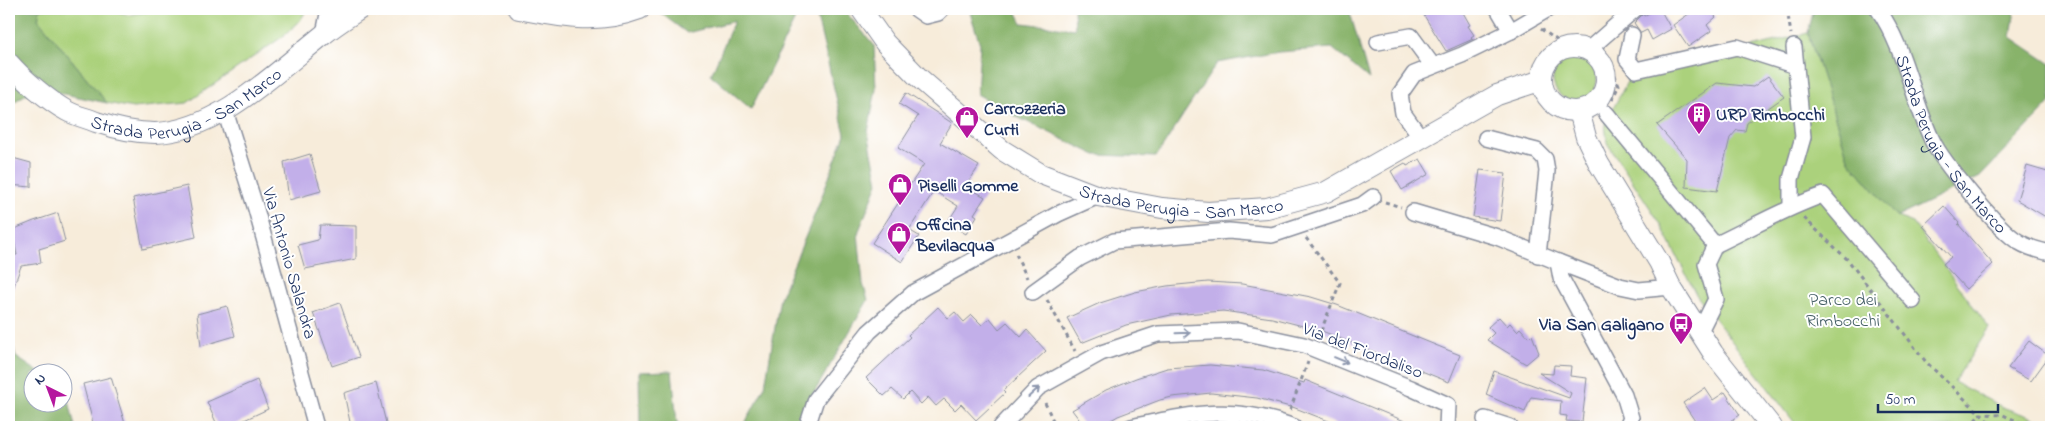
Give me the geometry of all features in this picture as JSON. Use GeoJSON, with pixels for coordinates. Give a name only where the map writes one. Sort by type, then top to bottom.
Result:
{"type":"FeatureCollection","features":[{"type":"Feature","properties":{"kind":"main road","name":"Strada Perugia - San Marco"},"geometry":{"type":"LineString","coordinates":[[9,63],[36,88],[68,111],[112,126],[156,133],[190,127],[225,111],[287,65],[324,34],[360,9]]}},
{"type":"Feature","properties":{"kind":"main road"},"geometry":{"type":"LineString","coordinates":[[519,9],[568,19],[606,18],[640,9]]}},
{"type":"Feature","properties":{"kind":"main road","name":"Strada Perugia - San Marco"},"geometry":{"type":"LineString","coordinates":[[861,9],[885,43],[918,77],[1002,150],[1041,174],[1098,196],[1162,208],[1208,212],[1267,208],[1326,192],[1497,95],[1542,80]]}},
{"type":"Feature","properties":{"kind":"main road"},"geometry":{"type":"LineString","coordinates":[[1578,47],[1588,50],[1597,56],[1603,64],[1606,73],[1606,84],[1603,93],[1589,107],[1579,111],[1558,107],[1550,100],[1542,80],[1544,69],[1549,59],[1557,52],[1568,48],[1578,47]]}},
{"type":"Feature","properties":{"kind":"main road"},"geometry":{"type":"LineString","coordinates":[[1579,111],[1586,137],[1599,164],[1659,262],[1671,286],[1700,333],[1772,427]]}},
{"type":"Feature","properties":{"kind":"street"},"geometry":{"type":"LineString","coordinates":[[324,34],[329,9]]}},
{"type":"Feature","properties":{"kind":"street"},"geometry":{"type":"LineString","coordinates":[[916,9],[926,16],[938,13],[942,9]]}},
{"type":"Feature","properties":{"kind":"street"},"geometry":{"type":"LineString","coordinates":[[1498,9],[1511,31]]}},
{"type":"Feature","properties":{"kind":"street"},"geometry":{"type":"LineString","coordinates":[[1421,138],[1403,113],[1400,94],[1414,74],[1462,55],[1511,31],[1548,9]]}},
{"type":"Feature","properties":{"kind":"street"},"geometry":{"type":"LineString","coordinates":[[1588,50],[1635,9]]}},
{"type":"Feature","properties":{"kind":"street","name":"Strada Perugia - San Marco"},"geometry":{"type":"LineString","coordinates":[[1878,9],[1894,36],[1932,141],[1946,162],[1996,222],[2018,242],[2051,253]]}},
{"type":"Feature","properties":{"kind":"street"},"geometry":{"type":"LineString","coordinates":[[1632,35],[1627,59],[1636,70],[1737,47],[1796,66]]}},
{"type":"Feature","properties":{"kind":"street"},"geometry":{"type":"LineString","coordinates":[[1378,42],[1411,36],[1434,66]]}},
{"type":"Feature","properties":{"kind":"street"},"geometry":{"type":"LineString","coordinates":[[1791,206],[1791,179],[1803,137],[1794,47]]}},
{"type":"Feature","properties":{"kind":"street","name":"Via Antonio Salandra"},"geometry":{"type":"LineString","coordinates":[[225,111],[256,209],[316,427]]}},
{"type":"Feature","properties":{"kind":"street"},"geometry":{"type":"LineString","coordinates":[[1606,113],[1715,245]]}},
{"type":"Feature","properties":{"kind":"street"},"geometry":{"type":"LineString","coordinates":[[1486,138],[1537,151],[1545,159],[1547,171],[1538,255]]}},
{"type":"Feature","properties":{"kind":"street"},"geometry":{"type":"LineString","coordinates":[[1700,333],[1716,299],[1706,264],[1715,245],[1770,219],[1791,206],[1823,195],[1913,301]]}},
{"type":"Feature","properties":{"kind":"street"},"geometry":{"type":"LineString","coordinates":[[807,427],[816,399],[869,332],[913,293],[1058,214],[1098,196]]}},
{"type":"Feature","properties":{"kind":"street"},"geometry":{"type":"LineString","coordinates":[[1033,292],[1080,258],[1114,241],[1229,231],[1272,236],[1362,205],[1373,197]]}},
{"type":"Feature","properties":{"kind":"street"},"geometry":{"type":"LineString","coordinates":[[1413,212],[1497,237],[1538,255],[1620,286],[1639,290],[1671,286]]}},
{"type":"Feature","properties":{"kind":"street"},"geometry":{"type":"LineString","coordinates":[[1558,262],[1561,278],[1624,395],[1631,418],[1627,427]]}},
{"type":"Feature","properties":{"kind":"street","name":"Via del Fiordaliso"},"geometry":{"type":"LineString","coordinates":[[1000,427],[1038,388],[1102,352],[1158,334],[1238,331],[1313,349],[1411,388],[1448,405],[1447,427]]}},
{"type":"Feature","properties":{"kind":"street"},"geometry":{"type":"LineString","coordinates":[[1131,427],[1187,415],[1231,412],[1270,418],[1289,426]]}},
{"type":"Feature","properties":{"kind":"street"},"geometry":{"type":"LineString","coordinates":[[1485,419],[1510,427]]}},
{"type":"Feature","properties":{"kind":"path"},"geometry":{"type":"LineString","coordinates":[[1787,9],[1794,47]]}},
{"type":"Feature","properties":{"kind":"path"},"geometry":{"type":"LineString","coordinates":[[1528,20],[1568,48]]}},
{"type":"Feature","properties":{"kind":"path"},"geometry":{"type":"LineString","coordinates":[[1606,113],[1619,84],[1614,73]]}},
{"type":"Feature","properties":{"kind":"path"},"geometry":{"type":"LineString","coordinates":[[1791,206],[1848,260],[1926,362],[1994,427]]}},
{"type":"Feature","properties":{"kind":"path"},"geometry":{"type":"LineString","coordinates":[[1289,426],[1313,349],[1340,282],[1298,227]]}},
{"type":"Feature","properties":{"kind":"path"},"geometry":{"type":"LineString","coordinates":[[1009,240],[1033,292],[1045,296],[1082,364]]}},
{"type":"Feature","properties":{"kind":"path"},"geometry":{"type":"LineString","coordinates":[[1038,388],[1056,427]]}},
{"type":"Feature","properties":{"kind":"path"},"geometry":{"type":"LineString","coordinates":[[1970,427],[1980,414]]}},
{"type":"Feature","properties":{"kind":"path"},"geometry":{"type":"LineString","coordinates":[[1980,414],[2003,415],[2031,427]]}},
{"type":"Feature","properties":{"kind":"green space"},"geometry":{"type":"Polygon","coordinates":[[[9,9],[40,9],[38,19],[107,103],[36,88],[9,105],[9,9]]]}},
{"type":"Feature","properties":{"kind":"green space"},"geometry":{"type":"Polygon","coordinates":[[[40,9],[108,9],[129,15],[163,9],[307,9],[300,21],[285,35],[187,103],[133,108],[107,103],[38,19],[40,9]]]}},
{"type":"Feature","properties":{"kind":"green space"},"geometry":{"type":"Polygon","coordinates":[[[665,9],[800,9],[751,109],[711,75],[734,21],[687,33],[659,12],[665,9]]]}},
{"type":"Feature","properties":{"kind":"green space"},"geometry":{"type":"Polygon","coordinates":[[[815,9],[843,9],[874,45],[876,89],[868,132],[878,183],[858,233],[863,284],[868,300],[794,427],[743,427],[765,386],[780,298],[819,204],[845,134],[815,9]]]}},
{"type":"Feature","properties":{"kind":"green space"},"geometry":{"type":"Polygon","coordinates":[[[969,9],[1015,9],[1022,23],[1075,29],[1074,9],[1349,9],[1369,79],[1332,48],[1279,52],[1217,63],[1156,157],[1096,155],[1015,116],[977,94],[980,44],[969,9]]]}},
{"type":"Feature","properties":{"kind":"green space"},"geometry":{"type":"Polygon","coordinates":[[[1814,9],[2015,9],[2011,37],[2051,64],[2051,102],[1980,177],[1897,217],[1849,161],[1808,33],[1814,9]]]}},
{"type":"Feature","properties":{"kind":"green space","name":"Parco dei Rimbocchi"},"geometry":{"type":"Polygon","coordinates":[[[1808,33],[1849,161],[1897,217],[1913,223],[1989,328],[1954,382],[2002,407],[2051,424],[2051,427],[1798,427],[1697,296],[1660,223],[1607,143],[1605,124],[1629,78],[1808,33]]]}},
{"type":"Feature","properties":{"kind":"green space"},"geometry":{"type":"Polygon","coordinates":[[[1575,57],[1587,61],[1593,67],[1597,79],[1593,91],[1587,97],[1575,101],[1563,97],[1557,91],[1553,79],[1557,67],[1563,61],[1575,57]]]}},
{"type":"Feature","properties":{"kind":"green space"},"geometry":{"type":"Polygon","coordinates":[[[9,329],[16,357],[26,364],[22,364],[22,414],[72,414],[75,427],[9,427],[9,329]]]}},
{"type":"Feature","properties":{"kind":"green space"},"geometry":{"type":"Polygon","coordinates":[[[672,371],[677,423],[682,427],[640,427],[639,372],[672,371]]]}},
{"type":"Feature","properties":{"kind":"building"},"geometry":{"type":"Polygon","coordinates":[[[1420,9],[1461,9],[1474,35],[1471,37],[1473,39],[1446,51],[1420,9]]]}},
{"type":"Feature","properties":{"kind":"building"},"geometry":{"type":"Polygon","coordinates":[[[1656,9],[1660,9],[1671,29],[1652,40],[1647,30],[1641,33],[1634,23],[1643,14],[1644,16],[1656,9]]]}},
{"type":"Feature","properties":{"kind":"building"},"geometry":{"type":"Polygon","coordinates":[[[1696,9],[1708,9],[1716,17],[1707,25],[1711,31],[1688,47],[1673,25],[1696,9]]]}},
{"type":"Feature","properties":{"kind":"building","name":"URP Rimbocchi"},"geometry":{"type":"Polygon","coordinates":[[[1768,76],[1784,97],[1747,123],[1745,131],[1737,130],[1730,138],[1717,191],[1686,187],[1687,159],[1657,125],[1717,83],[1753,87],[1768,76]]]}},
{"type":"Feature","properties":{"kind":"building"},"geometry":{"type":"Polygon","coordinates":[[[906,93],[952,123],[940,143],[979,166],[966,186],[985,197],[974,214],[977,216],[966,234],[947,223],[958,206],[934,191],[909,230],[919,236],[902,262],[872,243],[924,164],[898,148],[918,116],[899,104],[906,93]]]}},
{"type":"Feature","properties":{"kind":"building"},"geometry":{"type":"Polygon","coordinates":[[[310,154],[321,191],[289,200],[284,162],[310,154]]]}},
{"type":"Feature","properties":{"kind":"building"},"geometry":{"type":"Polygon","coordinates":[[[9,157],[31,163],[31,187],[9,185],[9,157]]]}},
{"type":"Feature","properties":{"kind":"building"},"geometry":{"type":"Polygon","coordinates":[[[1420,159],[1429,174],[1402,190],[1391,171],[1405,163],[1407,166],[1420,159]]]}},
{"type":"Feature","properties":{"kind":"building"},"geometry":{"type":"Polygon","coordinates":[[[2027,166],[2051,173],[2051,220],[2017,200],[2027,166]]]}},
{"type":"Feature","properties":{"kind":"building"},"geometry":{"type":"Polygon","coordinates":[[[1480,170],[1506,173],[1500,221],[1473,217],[1480,170]]]}},
{"type":"Feature","properties":{"kind":"building"},"geometry":{"type":"Polygon","coordinates":[[[187,186],[196,237],[143,249],[133,198],[187,186]]]}},
{"type":"Feature","properties":{"kind":"building"},"geometry":{"type":"Polygon","coordinates":[[[1944,206],[1993,264],[1966,289],[1943,264],[1951,257],[1923,226],[1944,206]]]}},
{"type":"Feature","properties":{"kind":"building"},"geometry":{"type":"Polygon","coordinates":[[[58,213],[65,241],[39,249],[41,263],[21,266],[11,294],[9,294],[9,255],[17,255],[12,230],[58,213]]]}},
{"type":"Feature","properties":{"kind":"building"},"geometry":{"type":"Polygon","coordinates":[[[320,225],[356,226],[356,259],[305,269],[298,245],[318,240],[320,225]]]}},
{"type":"Feature","properties":{"kind":"building"},"geometry":{"type":"Polygon","coordinates":[[[1208,282],[1242,284],[1311,297],[1337,305],[1460,355],[1449,382],[1322,331],[1272,318],[1223,311],[1171,315],[1126,325],[1081,343],[1067,318],[1100,303],[1135,292],[1167,286],[1208,282]]]}},
{"type":"Feature","properties":{"kind":"building"},"geometry":{"type":"Polygon","coordinates":[[[340,303],[359,357],[332,366],[313,313],[340,303]]]}},
{"type":"Feature","properties":{"kind":"building"},"geometry":{"type":"Polygon","coordinates":[[[227,306],[235,336],[201,346],[197,314],[227,306]]]}},
{"type":"Feature","properties":{"kind":"building"},"geometry":{"type":"Polygon","coordinates":[[[938,307],[948,318],[955,312],[964,322],[972,315],[982,325],[990,318],[999,329],[1007,322],[1021,337],[1027,330],[1046,351],[1003,391],[1005,393],[976,420],[961,404],[955,410],[944,399],[936,406],[928,397],[921,404],[910,392],[903,399],[892,389],[884,396],[866,378],[910,337],[908,335],[938,307]]]}},
{"type":"Feature","properties":{"kind":"building"},"geometry":{"type":"Polygon","coordinates":[[[1499,317],[1507,326],[1510,323],[1517,331],[1520,328],[1529,338],[1532,335],[1539,353],[1526,364],[1487,340],[1494,333],[1488,327],[1499,317]]]}},
{"type":"Feature","properties":{"kind":"building"},"geometry":{"type":"Polygon","coordinates":[[[2029,341],[2049,356],[2031,381],[2008,368],[2029,341]]]}},
{"type":"Feature","properties":{"kind":"building"},"geometry":{"type":"Polygon","coordinates":[[[1210,365],[1263,370],[1304,383],[1305,380],[1419,427],[1344,427],[1290,406],[1257,398],[1211,393],[1160,400],[1118,416],[1099,427],[1085,427],[1072,410],[1106,390],[1136,378],[1167,368],[1210,365]]]}},
{"type":"Feature","properties":{"kind":"building"},"geometry":{"type":"Polygon","coordinates":[[[1554,365],[1571,366],[1570,376],[1587,378],[1582,422],[1566,421],[1567,416],[1560,415],[1561,401],[1531,397],[1525,412],[1486,395],[1494,371],[1569,398],[1571,393],[1539,373],[1553,374],[1554,365]]]}},
{"type":"Feature","properties":{"kind":"building"},"geometry":{"type":"Polygon","coordinates":[[[111,377],[126,427],[94,427],[83,384],[111,377]]]}},
{"type":"Feature","properties":{"kind":"building"},"geometry":{"type":"Polygon","coordinates":[[[257,380],[268,409],[229,427],[218,427],[207,402],[257,380]]]}},
{"type":"Feature","properties":{"kind":"building"},"geometry":{"type":"Polygon","coordinates":[[[376,383],[387,427],[351,427],[344,393],[376,383]]]}},
{"type":"Feature","properties":{"kind":"building"},"geometry":{"type":"Polygon","coordinates":[[[1705,388],[1713,400],[1725,392],[1740,415],[1722,427],[1699,427],[1683,403],[1705,388]]]}},
{"type":"Feature","properties":{"kind":"place","name":"URP Rimbocchi"},"geometry":{"type":"Point","coordinates":[1699,135]}},
{"type":"Feature","properties":{"kind":"place","name":"Carrozzeria Curti"},"geometry":{"type":"Point","coordinates":[967,139]}},
{"type":"Feature","properties":{"kind":"place","name":"Piselli Gomme"},"geometry":{"type":"Point","coordinates":[900,206]}},
{"type":"Feature","properties":{"kind":"place","name":"Officina Bevilacqua"},"geometry":{"type":"Point","coordinates":[899,255]}},
{"type":"Feature","properties":{"kind":"place","name":"Via San Galigano"},"geometry":{"type":"Point","coordinates":[1681,345]}}]}
